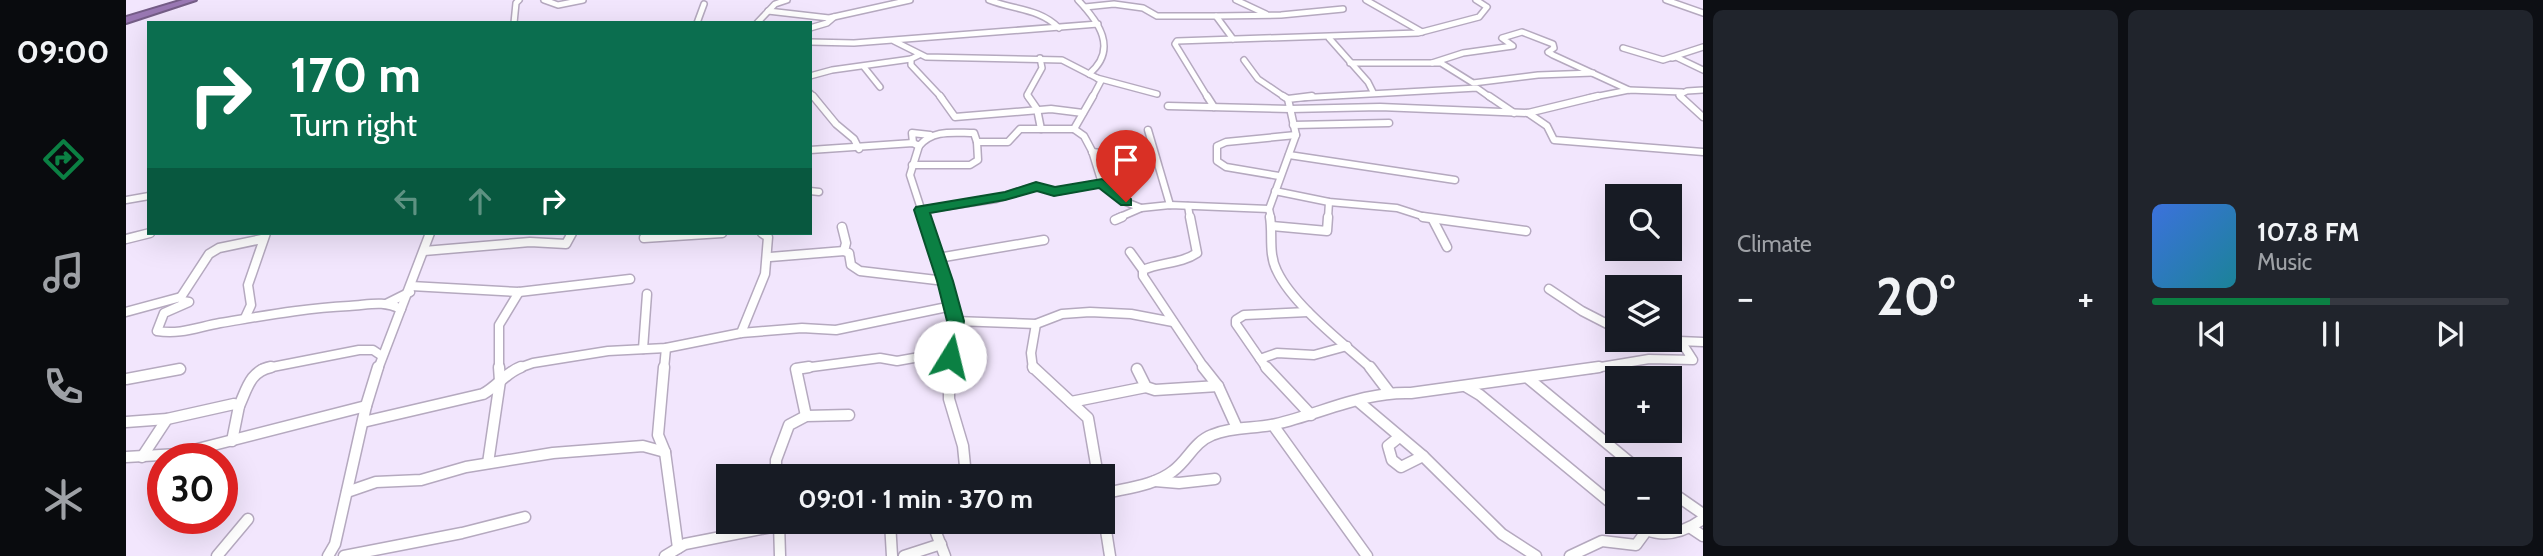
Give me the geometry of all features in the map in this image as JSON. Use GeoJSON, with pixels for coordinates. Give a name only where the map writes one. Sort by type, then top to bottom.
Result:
{"type":"FeatureCollection","features":[{"type":"Feature","properties":{"kind":"highway"},"geometry":{"type":"LineString","coordinates":[[126,13],[172,0]]}},
{"type":"Feature","properties":{"kind":"highway"},"geometry":{"type":"LineString","coordinates":[[126,20],[192,0]]}},
{"type":"Feature","properties":{"kind":"street"},"geometry":{"type":"LineString","coordinates":[[514,21],[516,3],[519,0]]}},
{"type":"Feature","properties":{"kind":"street"},"geometry":{"type":"LineString","coordinates":[[545,0],[558,5],[583,0]]}},
{"type":"Feature","properties":{"kind":"street"},"geometry":{"type":"LineString","coordinates":[[759,21],[768,11],[787,0]]}},
{"type":"Feature","properties":{"kind":"street"},"geometry":{"type":"LineString","coordinates":[[768,11],[834,17],[910,0]]}},
{"type":"Feature","properties":{"kind":"street"},"geometry":{"type":"LineString","coordinates":[[989,0],[1009,8],[1033,10],[1049,18],[1055,27]]}},
{"type":"Feature","properties":{"kind":"street"},"geometry":{"type":"LineString","coordinates":[[1078,0],[1098,24],[1105,41],[1099,66],[1089,74]]}},
{"type":"Feature","properties":{"kind":"street"},"geometry":{"type":"LineString","coordinates":[[1134,6],[1138,4],[1138,0]]}},
{"type":"Feature","properties":{"kind":"street"},"geometry":{"type":"LineString","coordinates":[[1236,0],[1269,16]]}},
{"type":"Feature","properties":{"kind":"street"},"geometry":{"type":"LineString","coordinates":[[1366,0],[1423,30]]}},
{"type":"Feature","properties":{"kind":"street"},"geometry":{"type":"LineString","coordinates":[[1214,107],[1175,42],[1189,39],[1329,38],[1423,30],[1479,17],[1487,7],[1476,0]]}},
{"type":"Feature","properties":{"kind":"street"},"geometry":{"type":"LineString","coordinates":[[1666,0],[1703,13]]}},
{"type":"Feature","properties":{"kind":"street"},"geometry":{"type":"LineString","coordinates":[[698,21],[704,4]]}},
{"type":"Feature","properties":{"kind":"street"},"geometry":{"type":"LineString","coordinates":[[1084,7],[1114,4],[1134,6],[1157,16],[1269,16],[1343,9]]}},
{"type":"Feature","properties":{"kind":"street"},"geometry":{"type":"LineString","coordinates":[[1216,16],[1233,39]]}},
{"type":"Feature","properties":{"kind":"street"},"geometry":{"type":"LineString","coordinates":[[812,27],[827,23],[834,17]]}},
{"type":"Feature","properties":{"kind":"street"},"geometry":{"type":"LineString","coordinates":[[812,42],[891,41],[1098,24]]}},
{"type":"Feature","properties":{"kind":"street"},"geometry":{"type":"LineString","coordinates":[[960,26],[967,33]]}},
{"type":"Feature","properties":{"kind":"street"},"geometry":{"type":"LineString","coordinates":[[1432,63],[1463,53],[1513,46],[1502,38],[1522,32],[1553,44],[1554,48],[1548,52],[1553,55],[1629,90]]}},
{"type":"Feature","properties":{"kind":"street"},"geometry":{"type":"LineString","coordinates":[[1329,38],[1373,92]]}},
{"type":"Feature","properties":{"kind":"street"},"geometry":{"type":"LineString","coordinates":[[891,41],[919,55],[1040,58],[1069,62],[1097,78],[1157,94]]}},
{"type":"Feature","properties":{"kind":"street"},"geometry":{"type":"LineString","coordinates":[[1663,60],[1703,47]]}},
{"type":"Feature","properties":{"kind":"street"},"geometry":{"type":"LineString","coordinates":[[1623,48],[1663,60],[1676,57],[1703,70]]}},
{"type":"Feature","properties":{"kind":"street"},"geometry":{"type":"LineString","coordinates":[[812,75],[832,69],[911,60],[919,55]]}},
{"type":"Feature","properties":{"kind":"street"},"geometry":{"type":"LineString","coordinates":[[1040,58],[1042,68],[1027,95],[1037,110],[1041,129]]}},
{"type":"Feature","properties":{"kind":"street"},"geometry":{"type":"LineString","coordinates":[[911,60],[911,65],[946,102],[955,117],[1037,110],[1083,113]]}},
{"type":"Feature","properties":{"kind":"street"},"geometry":{"type":"LineString","coordinates":[[1244,61],[1258,79],[1286,97],[1477,88],[1514,113]]}},
{"type":"Feature","properties":{"kind":"street"},"geometry":{"type":"LineString","coordinates":[[1350,62],[1441,63],[1473,83],[1538,75],[1596,74]]}},
{"type":"Feature","properties":{"kind":"street"},"geometry":{"type":"LineString","coordinates":[[864,67],[880,87]]}},
{"type":"Feature","properties":{"kind":"street"},"geometry":{"type":"LineString","coordinates":[[1074,129],[1098,88],[1101,81],[1097,78]]}},
{"type":"Feature","properties":{"kind":"street"},"geometry":{"type":"LineString","coordinates":[[1167,106],[1528,113],[1566,102],[1629,90],[1703,90]]}},
{"type":"Feature","properties":{"kind":"street"},"geometry":{"type":"LineString","coordinates":[[1682,92],[1679,95],[1683,100],[1703,117]]}},
{"type":"Feature","properties":{"kind":"street"},"geometry":{"type":"LineString","coordinates":[[812,95],[822,103],[835,123],[855,139],[859,149]]}},
{"type":"Feature","properties":{"kind":"street"},"geometry":{"type":"LineString","coordinates":[[1286,97],[1296,135],[1269,209],[1276,270],[1308,312],[1372,369],[1389,392]]}},
{"type":"Feature","properties":{"kind":"street"},"geometry":{"type":"LineString","coordinates":[[1359,108],[1376,124]]}},
{"type":"Feature","properties":{"kind":"street"},"geometry":{"type":"LineString","coordinates":[[1528,113],[1547,126],[1554,140],[1565,143],[1606,143],[1703,152]]}},
{"type":"Feature","properties":{"kind":"street"},"geometry":{"type":"LineString","coordinates":[[1293,125],[1389,123]]}},
{"type":"Feature","properties":{"kind":"street"},"geometry":{"type":"LineString","coordinates":[[977,142],[1008,142],[1020,129],[1074,129],[1084,136],[1102,183],[1126,202],[1140,208]]}},
{"type":"Feature","properties":{"kind":"street"},"geometry":{"type":"LineString","coordinates":[[1148,130],[1170,205]]}},
{"type":"Feature","properties":{"kind":"street"},"geometry":{"type":"LineString","coordinates":[[912,165],[970,164],[978,160],[974,133],[912,133],[916,144],[910,175],[938,258],[955,321],[950,357],[949,399],[963,446],[965,464]]}},
{"type":"Feature","properties":{"kind":"street"},"geometry":{"type":"LineString","coordinates":[[812,150],[916,144],[930,135]]}},
{"type":"Feature","properties":{"kind":"street"},"geometry":{"type":"LineString","coordinates":[[1279,176],[1226,166],[1217,161],[1217,146],[1235,141],[1296,135]]}},
{"type":"Feature","properties":{"kind":"street"},"geometry":{"type":"LineString","coordinates":[[1092,152],[1156,159]]}},
{"type":"Feature","properties":{"kind":"street"},"geometry":{"type":"LineString","coordinates":[[1289,155],[1455,180]]}},
{"type":"Feature","properties":{"kind":"street"},"geometry":{"type":"LineString","coordinates":[[921,210],[1005,196],[1036,186],[1054,192],[1102,183]]}},
{"type":"Feature","properties":{"kind":"street"},"geometry":{"type":"LineString","coordinates":[[1275,191],[1329,202],[1397,208],[1433,220],[1526,231]]}},
{"type":"Feature","properties":{"kind":"street"},"geometry":{"type":"LineString","coordinates":[[126,200],[147,196]]}},
{"type":"Feature","properties":{"kind":"street"},"geometry":{"type":"LineString","coordinates":[[1272,226],[1327,231],[1329,202]]}},
{"type":"Feature","properties":{"kind":"street"},"geometry":{"type":"LineString","coordinates":[[1115,220],[1140,208],[1170,205],[1269,209]]}},
{"type":"Feature","properties":{"kind":"street"},"geometry":{"type":"LineString","coordinates":[[1143,270],[1155,263],[1189,258],[1197,253],[1188,206]]}},
{"type":"Feature","properties":{"kind":"street"},"geometry":{"type":"LineString","coordinates":[[1433,220],[1447,247]]}},
{"type":"Feature","properties":{"kind":"street"},"geometry":{"type":"LineString","coordinates":[[842,227],[846,243],[844,251]]}},
{"type":"Feature","properties":{"kind":"street"},"geometry":{"type":"LineString","coordinates":[[126,239],[147,234]]}},
{"type":"Feature","properties":{"kind":"street"},"geometry":{"type":"LineString","coordinates":[[328,556],[335,544],[366,406],[382,356],[429,235]]}},
{"type":"Feature","properties":{"kind":"street"},"geometry":{"type":"LineString","coordinates":[[424,251],[530,242],[565,244],[571,235]]}},
{"type":"Feature","properties":{"kind":"street"},"geometry":{"type":"LineString","coordinates":[[644,239],[676,235]]}},
{"type":"Feature","properties":{"kind":"street"},"geometry":{"type":"LineString","coordinates":[[741,333],[751,313],[770,257],[768,237],[765,235]]}},
{"type":"Feature","properties":{"kind":"street"},"geometry":{"type":"LineString","coordinates":[[126,312],[181,297],[209,254],[219,248],[264,236],[261,252],[248,285],[251,305],[245,318]]}},
{"type":"Feature","properties":{"kind":"street"},"geometry":{"type":"LineString","coordinates":[[938,258],[1044,240]]}},
{"type":"Feature","properties":{"kind":"street"},"geometry":{"type":"LineString","coordinates":[[770,257],[844,251],[849,253],[851,265],[860,271],[945,281]]}},
{"type":"Feature","properties":{"kind":"street"},"geometry":{"type":"LineString","coordinates":[[1130,252],[1196,358],[1218,386],[1237,428]]}},
{"type":"Feature","properties":{"kind":"street"},"geometry":{"type":"LineString","coordinates":[[388,303],[410,289],[423,287],[519,292],[629,279]]}},
{"type":"Feature","properties":{"kind":"street"},"geometry":{"type":"LineString","coordinates":[[1549,289],[1605,323]]}},
{"type":"Feature","properties":{"kind":"street"},"geometry":{"type":"LineString","coordinates":[[488,463],[500,381],[499,325],[519,292]]}},
{"type":"Feature","properties":{"kind":"street"},"geometry":{"type":"LineString","coordinates":[[643,349],[647,294]]}},
{"type":"Feature","properties":{"kind":"street"},"geometry":{"type":"LineString","coordinates":[[181,297],[183,301],[189,302],[164,313],[157,331],[176,334],[245,318],[323,306],[388,303],[401,309]]}},
{"type":"Feature","properties":{"kind":"street"},"geometry":{"type":"LineString","coordinates":[[363,422],[483,394],[493,389],[508,372],[533,363],[608,351],[666,348],[741,333],[802,328],[836,330],[952,306]]}},
{"type":"Feature","properties":{"kind":"street"},"geometry":{"type":"LineString","coordinates":[[955,321],[1036,324],[1045,323],[1056,315],[1085,311],[1123,311],[1173,322]]}},
{"type":"Feature","properties":{"kind":"street"},"geometry":{"type":"LineString","coordinates":[[1308,312],[1244,315],[1236,320],[1241,333],[1260,359],[1311,415]]}},
{"type":"Feature","properties":{"kind":"street"},"geometry":{"type":"LineString","coordinates":[[1036,324],[1031,353],[1033,369],[1088,418],[1096,464]]}},
{"type":"Feature","properties":{"kind":"street"},"geometry":{"type":"LineString","coordinates":[[1682,343],[1703,342]]}},
{"type":"Feature","properties":{"kind":"street"},"geometry":{"type":"LineString","coordinates":[[1115,491],[1154,481],[1174,471],[1198,444],[1211,435],[1237,428],[1273,425],[1389,392],[1411,393],[1529,379],[1649,359],[1693,360],[1682,343]]}},
{"type":"Feature","properties":{"kind":"street"},"geometry":{"type":"LineString","coordinates":[[1260,359],[1271,352],[1304,357],[1325,355],[1347,346]]}},
{"type":"Feature","properties":{"kind":"street"},"geometry":{"type":"LineString","coordinates":[[666,348],[658,435],[665,452],[678,548]]}},
{"type":"Feature","properties":{"kind":"street"},"geometry":{"type":"LineString","coordinates":[[232,441],[239,406],[252,376],[262,369],[359,350],[373,350],[382,356]]}},
{"type":"Feature","properties":{"kind":"street"},"geometry":{"type":"LineString","coordinates":[[806,416],[796,369],[880,358],[897,360],[925,356],[950,357]]}},
{"type":"Feature","properties":{"kind":"street"},"geometry":{"type":"LineString","coordinates":[[126,379],[180,369]]}},
{"type":"Feature","properties":{"kind":"street"},"geometry":{"type":"LineString","coordinates":[[1137,369],[1146,387]]}},
{"type":"Feature","properties":{"kind":"street"},"geometry":{"type":"LineString","coordinates":[[1529,379],[1623,457]]}},
{"type":"Feature","properties":{"kind":"street"},"geometry":{"type":"LineString","coordinates":[[1071,402],[1146,387],[1174,391],[1218,386]]}},
{"type":"Feature","properties":{"kind":"street"},"geometry":{"type":"LineString","coordinates":[[1465,386],[1480,395],[1605,498]]}},
{"type":"Feature","properties":{"kind":"street"},"geometry":{"type":"LineString","coordinates":[[1359,402],[1398,438],[1423,456],[1502,534],[1536,556]]}},
{"type":"Feature","properties":{"kind":"street"},"geometry":{"type":"LineString","coordinates":[[126,422],[167,419],[234,404],[239,406]]}},
{"type":"Feature","properties":{"kind":"street"},"geometry":{"type":"LineString","coordinates":[[126,457],[169,456],[366,406]]}},
{"type":"Feature","properties":{"kind":"street"},"geometry":{"type":"LineString","coordinates":[[776,464],[784,432],[789,425],[806,416],[849,415]]}},
{"type":"Feature","properties":{"kind":"street"},"geometry":{"type":"LineString","coordinates":[[142,457],[167,419]]}},
{"type":"Feature","properties":{"kind":"street"},"geometry":{"type":"LineString","coordinates":[[1273,425],[1367,556]]}},
{"type":"Feature","properties":{"kind":"street"},"geometry":{"type":"LineString","coordinates":[[645,447],[658,435]]}},
{"type":"Feature","properties":{"kind":"street"},"geometry":{"type":"LineString","coordinates":[[1398,438],[1388,446],[1392,460],[1401,467],[1423,456]]}},
{"type":"Feature","properties":{"kind":"street"},"geometry":{"type":"LineString","coordinates":[[348,492],[376,482],[421,480],[488,463],[502,464],[599,448],[645,447],[665,452]]}},
{"type":"Feature","properties":{"kind":"street"},"geometry":{"type":"LineString","coordinates":[[1154,481],[1179,483],[1215,479]]}},
{"type":"Feature","properties":{"kind":"street"},"geometry":{"type":"LineString","coordinates":[[1682,499],[1703,514]]}},
{"type":"Feature","properties":{"kind":"street"},"geometry":{"type":"LineString","coordinates":[[344,556],[463,533],[525,517]]}},
{"type":"Feature","properties":{"kind":"street"},"geometry":{"type":"LineString","coordinates":[[217,556],[248,519]]}},
{"type":"Feature","properties":{"kind":"street"},"geometry":{"type":"LineString","coordinates":[[1682,530],[1691,528],[1703,519]]}},
{"type":"Feature","properties":{"kind":"street"},"geometry":{"type":"LineString","coordinates":[[1691,528],[1703,536]]}},
{"type":"Feature","properties":{"kind":"street"},"geometry":{"type":"LineString","coordinates":[[665,556],[685,544],[729,534]]}},
{"type":"Feature","properties":{"kind":"street"},"geometry":{"type":"LineString","coordinates":[[778,534],[780,556]]}},
{"type":"Feature","properties":{"kind":"street"},"geometry":{"type":"LineString","coordinates":[[891,534],[892,556]]}},
{"type":"Feature","properties":{"kind":"street"},"geometry":{"type":"LineString","coordinates":[[1107,534],[1110,556]]}},
{"type":"Feature","properties":{"kind":"street"},"geometry":{"type":"LineString","coordinates":[[1570,556],[1602,541],[1636,545],[1644,534]]}},
{"type":"Feature","properties":{"kind":"street"},"geometry":{"type":"LineString","coordinates":[[904,556],[943,550]]}},
{"type":"Feature","properties":{"kind":"route"},"geometry":{"type":"LineString","coordinates":[[950,357],[955,321],[945,281],[921,210],[1005,196],[1036,186],[1054,192],[1102,183],[1126,202]]}}]}
